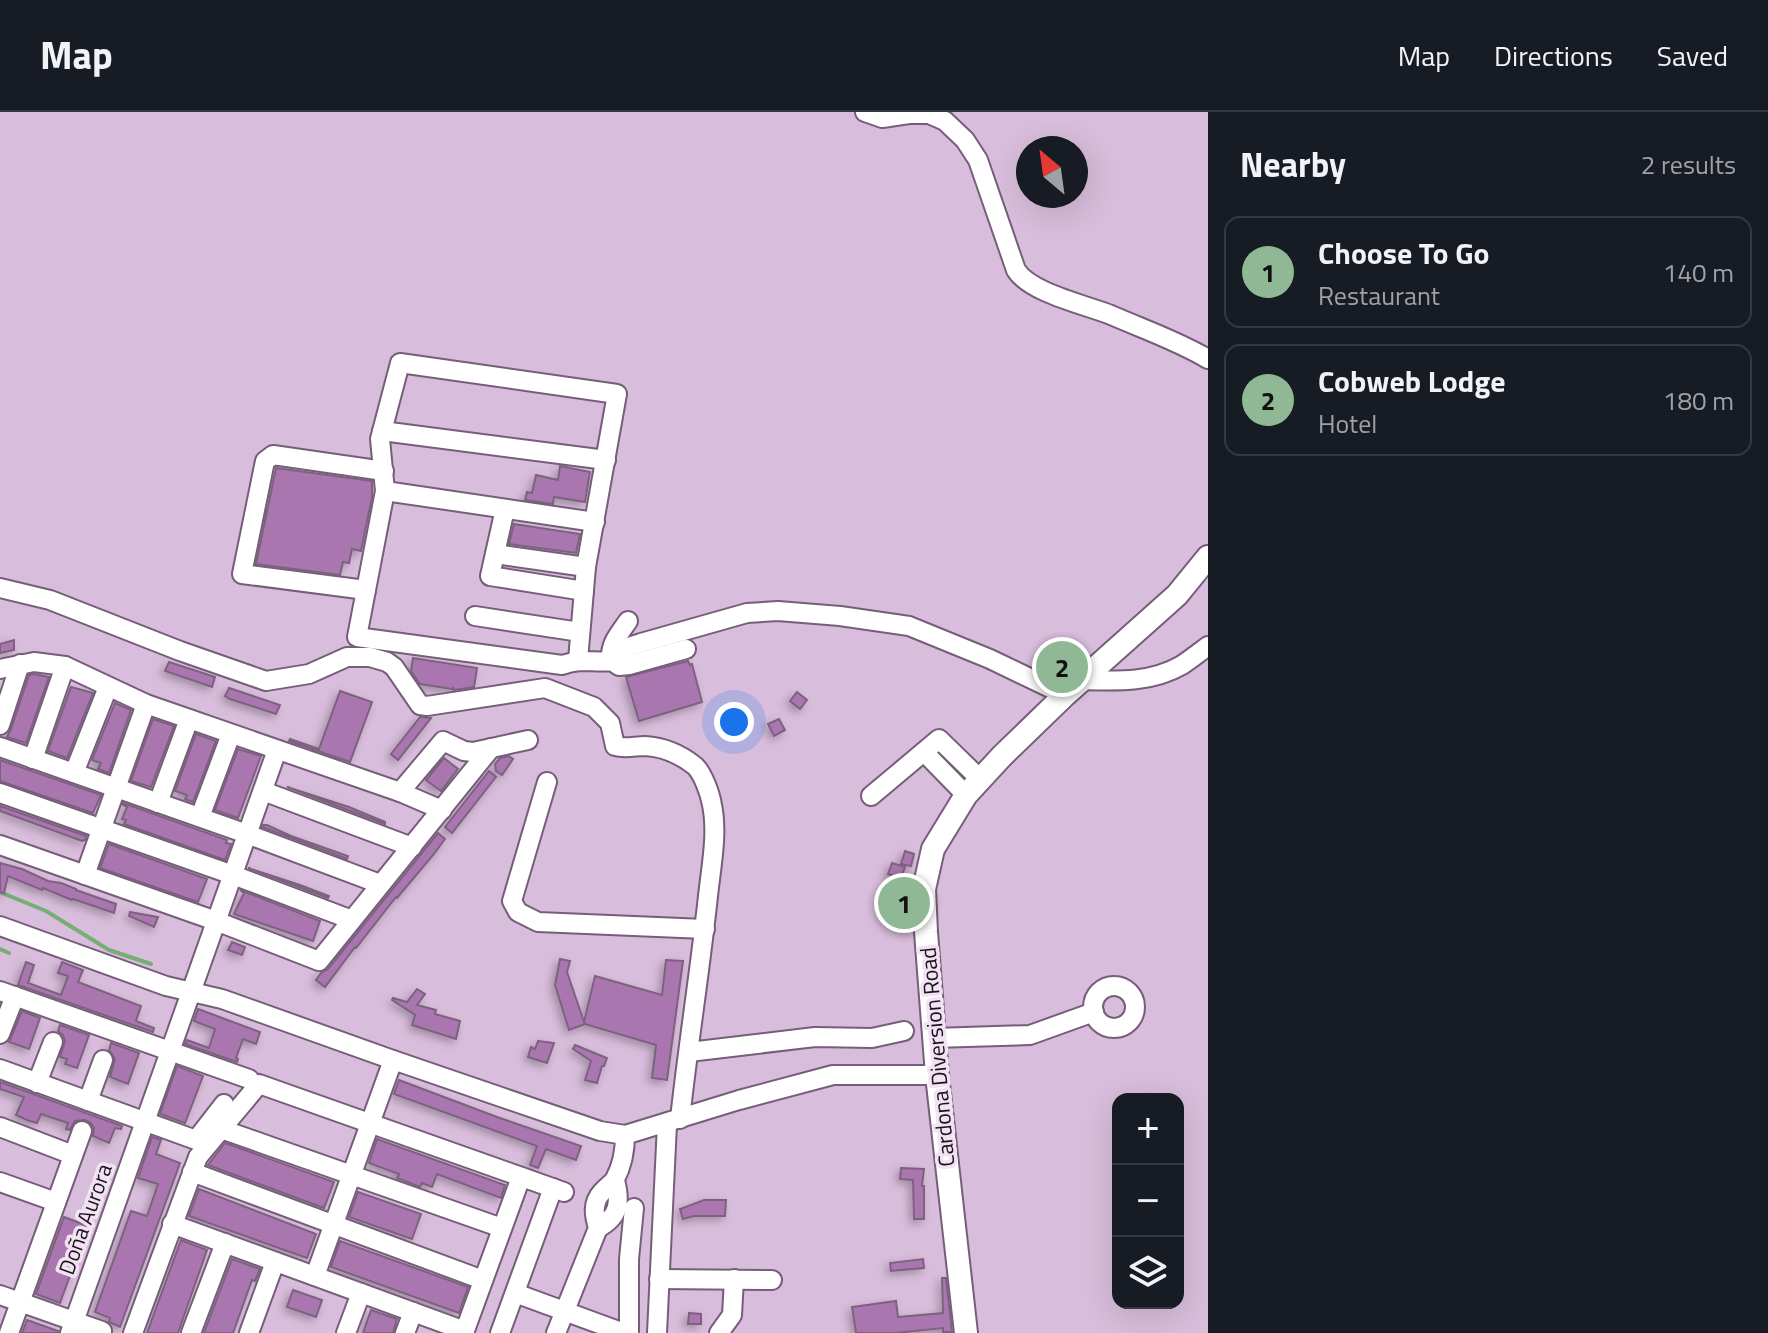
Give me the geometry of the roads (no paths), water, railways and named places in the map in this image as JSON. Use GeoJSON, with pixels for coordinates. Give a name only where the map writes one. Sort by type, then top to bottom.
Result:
{"type":"FeatureCollection","features":[{"type":"Feature","properties":{"kind":"main road","name":"Cardona Diversion Road"},"geometry":{"type":"LineString","coordinates":[[966,1333],[937,1075],[926,932],[924,889],[933,849],[973,787],[1074,688],[1177,595],[1208,557]]}},
{"type":"Feature","properties":{"kind":"street"},"geometry":{"type":"LineString","coordinates":[[865,112],[882,118],[929,114],[945,121],[965,140],[978,160],[1021,278],[1068,302],[1106,314],[1208,359]]}},
{"type":"Feature","properties":{"kind":"street"},"geometry":{"type":"LineString","coordinates":[[578,660],[586,567],[617,394],[400,363],[380,439],[385,491],[357,637],[562,665],[578,660],[629,665],[686,649]]}},
{"type":"Feature","properties":{"kind":"street"},"geometry":{"type":"LineString","coordinates":[[382,431],[606,460]]}},
{"type":"Feature","properties":{"kind":"street"},"geometry":{"type":"LineString","coordinates":[[366,590],[242,574],[265,461],[273,455],[384,471]]}},
{"type":"Feature","properties":{"kind":"street"},"geometry":{"type":"LineString","coordinates":[[385,491],[595,522]]}},
{"type":"Feature","properties":{"kind":"street"},"geometry":{"type":"LineString","coordinates":[[505,509],[490,576],[584,591]]}},
{"type":"Feature","properties":{"kind":"street"},"geometry":{"type":"LineString","coordinates":[[495,554],[586,567]]}},
{"type":"Feature","properties":{"kind":"street"},"geometry":{"type":"LineString","coordinates":[[0,588],[50,600],[266,681],[309,674],[347,657],[370,657],[394,667],[420,705],[545,688],[594,707],[610,723],[615,746],[668,749],[698,769],[713,805],[714,837],[689,1052],[673,1122],[657,1333]]}},
{"type":"Feature","properties":{"kind":"street"},"geometry":{"type":"LineString","coordinates":[[612,661],[619,650],[633,645],[747,613],[778,611],[909,626],[1074,688],[1136,681],[1158,675],[1182,665],[1208,646]]}},
{"type":"Feature","properties":{"kind":"street"},"geometry":{"type":"LineString","coordinates":[[475,616],[580,632]]}},
{"type":"Feature","properties":{"kind":"street"},"geometry":{"type":"LineString","coordinates":[[612,661],[613,642],[628,621]]}},
{"type":"Feature","properties":{"kind":"street"},"geometry":{"type":"LineString","coordinates":[[0,669],[34,662],[65,666],[146,704],[400,792],[442,810]]}},
{"type":"Feature","properties":{"kind":"street"},"geometry":{"type":"LineString","coordinates":[[0,725],[20,664]]}},
{"type":"Feature","properties":{"kind":"street"},"geometry":{"type":"LineString","coordinates":[[33,759],[65,666]]}},
{"type":"Feature","properties":{"kind":"street"},"geometry":{"type":"LineString","coordinates":[[74,773],[108,687]]}},
{"type":"Feature","properties":{"kind":"street"},"geometry":{"type":"LineString","coordinates":[[85,875],[146,704]]}},
{"type":"Feature","properties":{"kind":"street"},"geometry":{"type":"LineString","coordinates":[[158,803],[189,719]]}},
{"type":"Feature","properties":{"kind":"street"},"geometry":{"type":"LineString","coordinates":[[200,817],[231,734]]}},
{"type":"Feature","properties":{"kind":"street"},"geometry":{"type":"LineString","coordinates":[[400,792],[443,741],[473,752],[528,740]]}},
{"type":"Feature","properties":{"kind":"street"},"geometry":{"type":"LineString","coordinates":[[0,747],[380,884]]}},
{"type":"Feature","properties":{"kind":"street"},"geometry":{"type":"LineString","coordinates":[[0,845],[319,961],[491,748]]}},
{"type":"Feature","properties":{"kind":"street","name":"Doña Aurora"},"geometry":{"type":"LineString","coordinates":[[72,1327],[277,750]]}},
{"type":"Feature","properties":{"kind":"street"},"geometry":{"type":"LineString","coordinates":[[871,796],[924,752],[973,787]]}},
{"type":"Feature","properties":{"kind":"street"},"geometry":{"type":"LineString","coordinates":[[547,782],[512,901],[518,912],[538,922],[705,929]]}},
{"type":"Feature","properties":{"kind":"street"},"geometry":{"type":"LineString","coordinates":[[263,791],[412,847]]}},
{"type":"Feature","properties":{"kind":"street"},"geometry":{"type":"LineString","coordinates":[[0,793],[352,920]]}},
{"type":"Feature","properties":{"kind":"street"},"geometry":{"type":"LineString","coordinates":[[0,926],[166,986],[222,999],[600,1131],[625,1135],[833,1075],[937,1075]]}},
{"type":"Feature","properties":{"kind":"street"},"geometry":{"type":"LineString","coordinates":[[0,1034],[7,994],[249,1079]]}},
{"type":"Feature","properties":{"kind":"street"},"geometry":{"type":"LineString","coordinates":[[934,1038],[1030,1035],[1094,1012]]}},
{"type":"Feature","properties":{"kind":"street"},"geometry":{"type":"LineString","coordinates":[[689,1052],[815,1037],[872,1038],[904,1031]]}},
{"type":"Feature","properties":{"kind":"street"},"geometry":{"type":"LineString","coordinates":[[37,1083],[53,1042]]}},
{"type":"Feature","properties":{"kind":"street"},"geometry":{"type":"LineString","coordinates":[[88,1101],[103,1060]]}},
{"type":"Feature","properties":{"kind":"street"},"geometry":{"type":"LineString","coordinates":[[315,1276],[393,1060]]}},
{"type":"Feature","properties":{"kind":"street"},"geometry":{"type":"LineString","coordinates":[[0,1069],[196,1140],[224,1104]]}},
{"type":"Feature","properties":{"kind":"street"},"geometry":{"type":"LineString","coordinates":[[133,1333],[198,1157],[259,1084],[559,1190],[500,1333]]}},
{"type":"Feature","properties":{"kind":"street"},"geometry":{"type":"LineString","coordinates":[[0,1127],[73,1155]]}},
{"type":"Feature","properties":{"kind":"street"},"geometry":{"type":"LineString","coordinates":[[221,1129],[502,1228]]}},
{"type":"Feature","properties":{"kind":"street"},"geometry":{"type":"LineString","coordinates":[[9,1333],[82,1131]]}},
{"type":"Feature","properties":{"kind":"street"},"geometry":{"type":"LineString","coordinates":[[556,1333],[598,1228],[594,1210],[597,1200],[615,1180],[625,1150],[625,1135]]}},
{"type":"Feature","properties":{"kind":"street"},"geometry":{"type":"LineString","coordinates":[[192,1172],[483,1280]]}},
{"type":"Feature","properties":{"kind":"street"},"geometry":{"type":"LineString","coordinates":[[172,1224],[464,1332],[521,1177]]}},
{"type":"Feature","properties":{"kind":"street"},"geometry":{"type":"LineString","coordinates":[[2,1189],[56,1202]]}},
{"type":"Feature","properties":{"kind":"street"},"geometry":{"type":"LineString","coordinates":[[515,1293],[627,1333],[634,1208]]}},
{"type":"Feature","properties":{"kind":"street"},"geometry":{"type":"LineString","coordinates":[[191,1333],[225,1243]]}},
{"type":"Feature","properties":{"kind":"street"},"geometry":{"type":"LineString","coordinates":[[249,1333],[275,1262]]}},
{"type":"Feature","properties":{"kind":"street"},"geometry":{"type":"LineString","coordinates":[[659,1279],[772,1280]]}},
{"type":"Feature","properties":{"kind":"street"},"geometry":{"type":"LineString","coordinates":[[719,1333],[732,1315],[734,1279]]}},
{"type":"Feature","properties":{"kind":"street"},"geometry":{"type":"LineString","coordinates":[[346,1333],[361,1293]]}},
{"type":"Feature","properties":{"kind":"street"},"geometry":{"type":"LineString","coordinates":[[0,1295],[72,1327],[104,1332]]}},
{"type":"Feature","properties":{"kind":"street"},"geometry":{"type":"LineString","coordinates":[[405,1333],[413,1312]]}},
{"type":"Feature","properties":{"kind":"waterway"},"geometry":{"type":"LineString","coordinates":[[0,892],[46,911],[109,950],[151,964]]}},
{"type":"Feature","properties":{"kind":"waterway"},"geometry":{"type":"LineString","coordinates":[[0,949],[9,953]]}},
{"type":"Feature","properties":{"kind":"place","name":"Cobweb Lodge"},"geometry":{"type":"Point","coordinates":[1062,667]}},
{"type":"Feature","properties":{"kind":"place","name":"Choose To Go"},"geometry":{"type":"Point","coordinates":[904,903]}}]}
